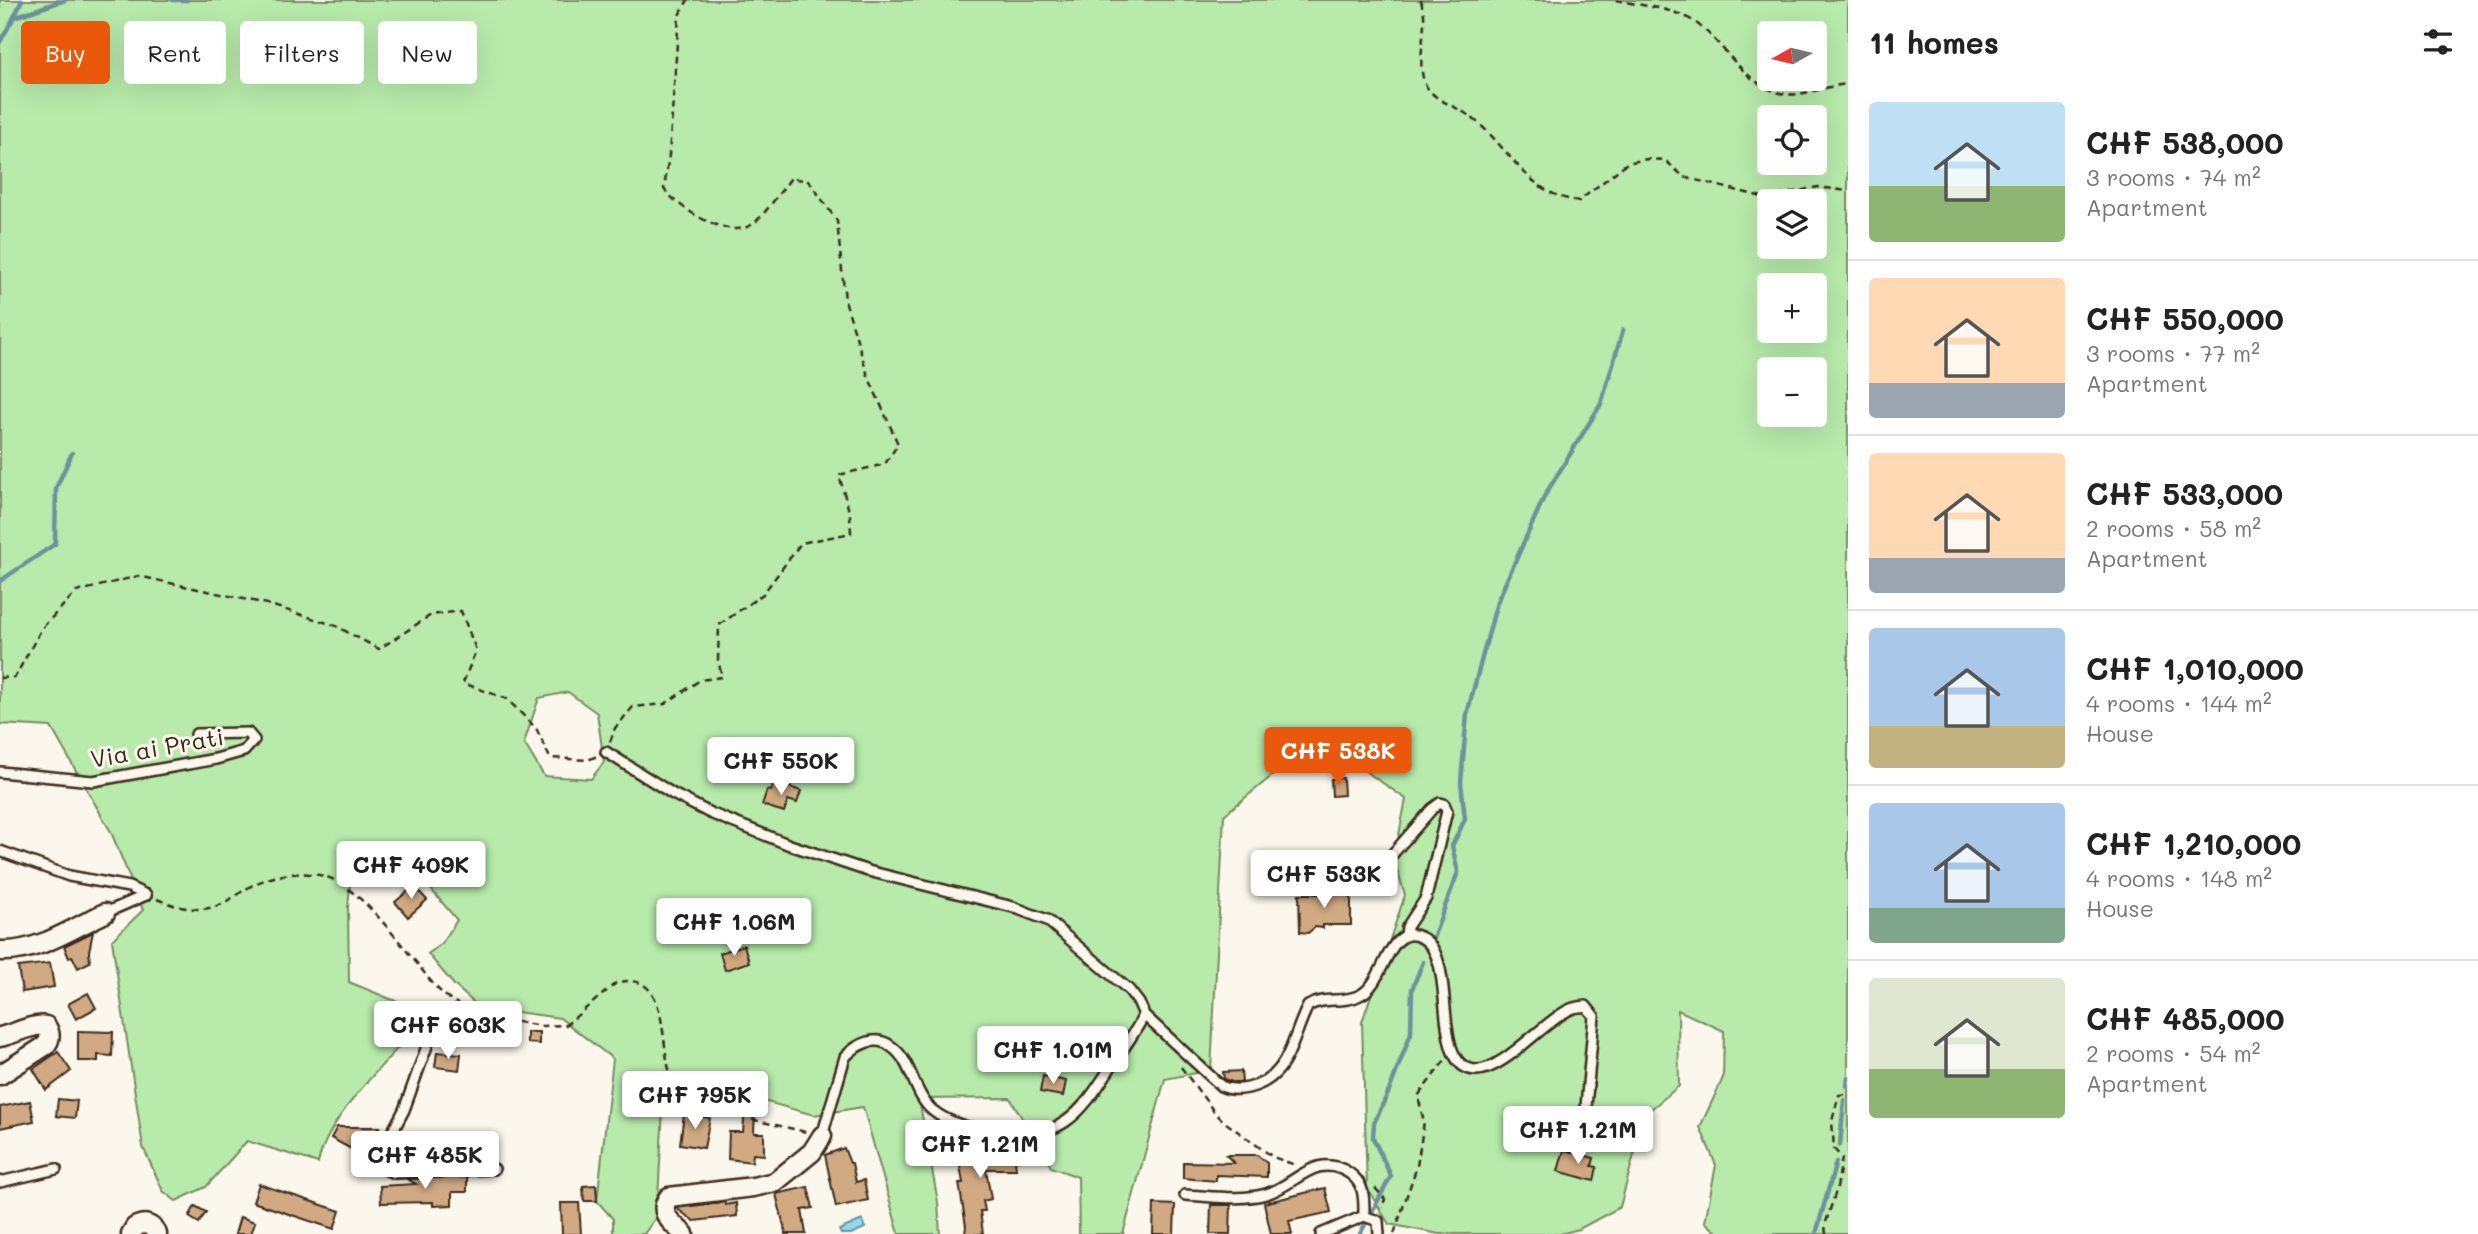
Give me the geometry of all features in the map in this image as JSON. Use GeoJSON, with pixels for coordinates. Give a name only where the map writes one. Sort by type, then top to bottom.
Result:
{"type":"FeatureCollection","features":[{"type":"Feature","properties":{"kind":"street"},"geometry":{"type":"LineString","coordinates":[[0,951],[16,951],[35,946],[105,912]]}},
{"type":"Feature","properties":{"kind":"street"},"geometry":{"type":"LineString","coordinates":[[0,1037],[20,1033],[38,1024],[46,1026],[50,1034],[45,1046],[0,1075]]}},
{"type":"Feature","properties":{"kind":"street"},"geometry":{"type":"LineString","coordinates":[[684,1234],[665,1216],[664,1206],[669,1197],[775,1182],[812,1152],[822,1136]]}},
{"type":"Feature","properties":{"kind":"street"},"geometry":{"type":"LineString","coordinates":[[131,1234],[135,1227],[144,1224],[152,1227],[157,1234]]}},
{"type":"Feature","properties":{"kind":"lane","name":"Via ai Prati"},"geometry":{"type":"LineString","coordinates":[[0,772],[93,780],[216,759],[244,751],[254,740],[248,733],[196,734]]}},
{"type":"Feature","properties":{"kind":"lane"},"geometry":{"type":"LineString","coordinates":[[606,752],[673,794],[710,813],[790,845],[868,871],[1003,904],[1047,919],[1129,990],[1139,1003],[1144,1016],[1221,1086],[1232,1089],[1264,1083],[1282,1068],[1308,1006],[1326,1000],[1356,997],[1365,992],[1394,947],[1406,935],[1407,927],[1426,898],[1447,811],[1444,804],[1440,803],[1432,809],[1383,865]]}},
{"type":"Feature","properties":{"kind":"lane"},"geometry":{"type":"LineString","coordinates":[[0,850],[69,876],[129,887],[146,895]]}},
{"type":"Feature","properties":{"kind":"lane"},"geometry":{"type":"LineString","coordinates":[[105,912],[146,895]]}},
{"type":"Feature","properties":{"kind":"lane"},"geometry":{"type":"LineString","coordinates":[[1406,935],[1422,938],[1434,949],[1451,1051],[1461,1064],[1475,1071],[1492,1067],[1569,1010],[1587,1006],[1594,1016],[1586,1107],[1592,1127],[1613,1144]]}},
{"type":"Feature","properties":{"kind":"lane"},"geometry":{"type":"LineString","coordinates":[[481,1014],[472,1018],[443,1016],[436,1021],[404,1110],[385,1146],[383,1160],[387,1170],[394,1173],[494,1169]]}},
{"type":"Feature","properties":{"kind":"lane"},"geometry":{"type":"LineString","coordinates":[[822,1136],[845,1057],[854,1048],[870,1041],[882,1042],[894,1048],[929,1107],[957,1125],[1021,1135],[1055,1128],[1070,1119],[1091,1098],[1144,1016]]}},
{"type":"Feature","properties":{"kind":"lane"},"geometry":{"type":"LineString","coordinates":[[1185,1195],[1258,1196],[1280,1188],[1303,1173],[1329,1166],[1343,1169],[1360,1182],[1368,1217]]}},
{"type":"Feature","properties":{"kind":"lane"},"geometry":{"type":"LineString","coordinates":[[0,1182],[56,1169]]}},
{"type":"Feature","properties":{"kind":"lane"},"geometry":{"type":"LineString","coordinates":[[1321,1234],[1368,1217],[1379,1223],[1379,1234]]}},
{"type":"Feature","properties":{"kind":"path"},"geometry":{"type":"LineString","coordinates":[[0,678],[15,677],[42,628],[76,593],[138,576],[267,604],[334,625],[379,649],[431,615],[461,611],[476,650],[463,683],[508,699],[536,729],[550,758],[588,760],[606,752],[615,729],[633,707],[666,704],[700,680],[722,677],[718,660],[719,625],[763,594],[801,543],[851,533],[850,515],[839,475],[885,464],[898,444],[867,376],[845,300],[837,221],[809,181],[791,178],[751,225],[736,229],[705,221],[672,199],[664,189],[679,15],[688,0]]}},
{"type":"Feature","properties":{"kind":"path"},"geometry":{"type":"LineString","coordinates":[[1421,0],[1425,19],[1422,43],[1424,82],[1441,102],[1466,114],[1485,130],[1515,165],[1561,198],[1579,201],[1627,163],[1647,159],[1665,160],[1684,177],[1766,198],[1818,187],[1848,191]]}},
{"type":"Feature","properties":{"kind":"path"},"geometry":{"type":"LineString","coordinates":[[1616,0],[1665,10],[1687,18],[1703,29],[1738,66],[1774,91],[1796,94],[1826,86],[1848,84]]}},
{"type":"Feature","properties":{"kind":"path"},"geometry":{"type":"LineString","coordinates":[[146,895],[184,908],[209,908],[229,901],[266,878],[323,876],[354,894],[441,993],[462,1007],[527,1025],[561,1026],[571,1021],[616,983],[641,983],[654,994],[669,1072],[678,1090],[710,1107],[822,1136]]}},
{"type":"Feature","properties":{"kind":"path"},"geometry":{"type":"LineString","coordinates":[[1394,1234],[1417,1166],[1424,1122],[1418,1096],[1451,1051]]}},
{"type":"Feature","properties":{"kind":"path"},"geometry":{"type":"LineString","coordinates":[[1181,1067],[1215,1113],[1226,1123],[1273,1157],[1289,1165],[1297,1165]]}},
{"type":"Feature","properties":{"kind":"path"},"geometry":{"type":"LineString","coordinates":[[1826,1234],[1825,1225],[1837,1188],[1842,1158],[1834,1149],[1832,1122],[1839,1095],[1848,1094]]}},
{"type":"Feature","properties":{"kind":"path"},"geometry":{"type":"LineString","coordinates":[[1373,1186],[1385,1199]]}},
{"type":"Feature","properties":{"kind":"green space"},"geometry":{"type":"Polygon","coordinates":[[[0,0],[1848,0],[1848,1234],[1719,1234],[1705,1222],[1716,1165],[1700,1127],[1723,1078],[1724,1031],[1678,1010],[1679,1086],[1645,1114],[1620,1207],[1579,1229],[1560,1234],[1439,1234],[1389,1224],[1367,1188],[1362,1022],[1405,895],[1394,860],[1406,799],[1336,751],[1278,771],[1224,815],[1211,1070],[1165,1079],[1123,1234],[1079,1234],[1078,1177],[1051,1167],[1010,1098],[919,1099],[938,1202],[940,1234],[899,1234],[863,1107],[814,1115],[665,1074],[657,1216],[644,1234],[613,1234],[613,1219],[597,1201],[613,1059],[560,1018],[479,1007],[454,985],[428,954],[442,943],[457,920],[414,869],[351,873],[348,908],[349,982],[410,1007],[411,1033],[344,1111],[332,1128],[318,1163],[247,1141],[206,1187],[176,1201],[163,1191],[143,1147],[112,940],[143,910],[111,832],[51,727],[0,724],[0,0]],[[568,692],[539,698],[524,743],[544,776],[591,779],[604,762],[597,713],[568,692]]]}},
{"type":"Feature","properties":{"kind":"water"},"geometry":{"type":"Polygon","coordinates":[[[862,1220],[865,1228],[851,1234],[841,1234],[839,1230],[862,1220]]]}},
{"type":"Feature","properties":{"kind":"building"},"geometry":{"type":"Polygon","coordinates":[[[1343,778],[1344,795],[1332,796],[1331,779],[1343,778]]]}},
{"type":"Feature","properties":{"kind":"building"},"geometry":{"type":"Polygon","coordinates":[[[774,782],[801,791],[797,803],[788,800],[784,812],[762,805],[767,790],[771,791],[774,782]]]}},
{"type":"Feature","properties":{"kind":"building"},"geometry":{"type":"Polygon","coordinates":[[[1375,864],[1390,880],[1375,893],[1361,877],[1375,864]]]}},
{"type":"Feature","properties":{"kind":"building"},"geometry":{"type":"Polygon","coordinates":[[[414,886],[427,900],[408,917],[395,902],[414,886]]]}},
{"type":"Feature","properties":{"kind":"building"},"geometry":{"type":"Polygon","coordinates":[[[1351,893],[1351,925],[1323,925],[1323,928],[1315,927],[1308,933],[1300,932],[1299,894],[1351,893]]]}},
{"type":"Feature","properties":{"kind":"building"},"geometry":{"type":"Polygon","coordinates":[[[93,932],[90,962],[78,968],[72,956],[69,958],[64,946],[93,932]]]}},
{"type":"Feature","properties":{"kind":"building"},"geometry":{"type":"Polygon","coordinates":[[[744,945],[749,962],[725,970],[720,953],[744,945]]]}},
{"type":"Feature","properties":{"kind":"building"},"geometry":{"type":"Polygon","coordinates":[[[50,963],[54,987],[22,992],[18,967],[50,963]]]}},
{"type":"Feature","properties":{"kind":"building"},"geometry":{"type":"Polygon","coordinates":[[[88,993],[96,1008],[76,1019],[68,1004],[88,993]]]}},
{"type":"Feature","properties":{"kind":"building"},"geometry":{"type":"Polygon","coordinates":[[[78,1031],[113,1032],[112,1056],[98,1055],[98,1061],[78,1061],[78,1031]]]}},
{"type":"Feature","properties":{"kind":"building"},"geometry":{"type":"Polygon","coordinates":[[[527,1032],[539,1032],[539,1044],[527,1043],[527,1032]]]}},
{"type":"Feature","properties":{"kind":"building"},"geometry":{"type":"Polygon","coordinates":[[[58,1052],[71,1071],[46,1090],[33,1069],[58,1052]]]}},
{"type":"Feature","properties":{"kind":"building"},"geometry":{"type":"Polygon","coordinates":[[[437,1052],[461,1054],[459,1070],[435,1067],[437,1052]]]}},
{"type":"Feature","properties":{"kind":"building"},"geometry":{"type":"Polygon","coordinates":[[[1241,1071],[1242,1082],[1224,1079],[1223,1072],[1241,1071]]]}},
{"type":"Feature","properties":{"kind":"building"},"geometry":{"type":"Polygon","coordinates":[[[1043,1076],[1066,1081],[1063,1096],[1040,1092],[1043,1076]]]}},
{"type":"Feature","properties":{"kind":"building"},"geometry":{"type":"Polygon","coordinates":[[[58,1099],[77,1101],[75,1118],[56,1116],[58,1099]]]}},
{"type":"Feature","properties":{"kind":"building"},"geometry":{"type":"Polygon","coordinates":[[[30,1101],[34,1121],[0,1128],[0,1107],[30,1101]]]}},
{"type":"Feature","properties":{"kind":"building"},"geometry":{"type":"Polygon","coordinates":[[[745,1108],[755,1108],[754,1133],[764,1133],[764,1155],[753,1154],[752,1162],[728,1159],[729,1132],[743,1132],[745,1108]]]}},
{"type":"Feature","properties":{"kind":"building"},"geometry":{"type":"Polygon","coordinates":[[[684,1114],[710,1118],[704,1148],[680,1144],[684,1114]]]}},
{"type":"Feature","properties":{"kind":"building"},"geometry":{"type":"Polygon","coordinates":[[[337,1127],[380,1127],[368,1158],[331,1138],[337,1127]]]}},
{"type":"Feature","properties":{"kind":"building"},"geometry":{"type":"Polygon","coordinates":[[[968,1145],[969,1148],[984,1146],[985,1149],[1019,1148],[1019,1160],[1015,1160],[1016,1169],[986,1169],[991,1199],[983,1201],[985,1211],[980,1211],[983,1234],[965,1234],[959,1183],[963,1183],[957,1147],[968,1145]]]}},
{"type":"Feature","properties":{"kind":"building"},"geometry":{"type":"Polygon","coordinates":[[[844,1148],[852,1163],[856,1182],[864,1180],[868,1200],[836,1207],[825,1155],[844,1148]]]}},
{"type":"Feature","properties":{"kind":"building"},"geometry":{"type":"Polygon","coordinates":[[[1564,1150],[1594,1158],[1592,1166],[1597,1167],[1594,1181],[1558,1171],[1564,1150]]]}},
{"type":"Feature","properties":{"kind":"building"},"geometry":{"type":"Polygon","coordinates":[[[1226,1155],[1257,1155],[1267,1163],[1267,1177],[1216,1175],[1216,1181],[1183,1178],[1183,1162],[1234,1163],[1226,1155]]]}},
{"type":"Feature","properties":{"kind":"building"},"geometry":{"type":"Polygon","coordinates":[[[467,1177],[467,1192],[452,1192],[452,1205],[433,1206],[433,1202],[381,1203],[380,1186],[416,1184],[407,1179],[467,1177]]]}},
{"type":"Feature","properties":{"kind":"building"},"geometry":{"type":"Polygon","coordinates":[[[259,1184],[340,1211],[334,1229],[253,1202],[259,1184]]]}},
{"type":"Feature","properties":{"kind":"building"},"geometry":{"type":"Polygon","coordinates":[[[596,1185],[597,1201],[584,1201],[583,1186],[596,1185]]]}},
{"type":"Feature","properties":{"kind":"building"},"geometry":{"type":"Polygon","coordinates":[[[808,1187],[813,1208],[802,1210],[806,1234],[786,1234],[776,1194],[808,1187]]]}},
{"type":"Feature","properties":{"kind":"building"},"geometry":{"type":"Polygon","coordinates":[[[1325,1188],[1331,1212],[1289,1221],[1292,1234],[1271,1234],[1264,1203],[1325,1188]]]}},
{"type":"Feature","properties":{"kind":"building"},"geometry":{"type":"Polygon","coordinates":[[[724,1202],[725,1205],[736,1203],[737,1216],[694,1221],[676,1208],[724,1202]]]}},
{"type":"Feature","properties":{"kind":"building"},"geometry":{"type":"Polygon","coordinates":[[[561,1203],[579,1203],[581,1234],[562,1234],[561,1203]]]}},
{"type":"Feature","properties":{"kind":"building"},"geometry":{"type":"Polygon","coordinates":[[[1154,1204],[1175,1205],[1174,1234],[1153,1234],[1154,1204]]]}},
{"type":"Feature","properties":{"kind":"building"},"geometry":{"type":"Polygon","coordinates":[[[1211,1205],[1231,1205],[1230,1234],[1210,1234],[1211,1205]]]}},
{"type":"Feature","properties":{"kind":"building"},"geometry":{"type":"Polygon","coordinates":[[[195,1206],[206,1212],[199,1223],[189,1217],[195,1206]]]}},
{"type":"Feature","properties":{"kind":"building"},"geometry":{"type":"Polygon","coordinates":[[[240,1217],[255,1222],[251,1234],[235,1234],[240,1217]]]}},
{"type":"Feature","properties":{"kind":"waterway"},"geometry":{"type":"LineString","coordinates":[[14,17],[22,0]]}},
{"type":"Feature","properties":{"kind":"waterway"},"geometry":{"type":"LineString","coordinates":[[0,42],[14,17],[65,0]]}},
{"type":"Feature","properties":{"kind":"waterway"},"geometry":{"type":"LineString","coordinates":[[173,0],[187,0]]}},
{"type":"Feature","properties":{"kind":"waterway"},"geometry":{"type":"LineString","coordinates":[[1433,938],[1458,872],[1452,846],[1465,819],[1461,782],[1467,714],[1497,602],[1545,495],[1601,404],[1623,330]]}},
{"type":"Feature","properties":{"kind":"waterway"},"geometry":{"type":"LineString","coordinates":[[0,581],[55,544],[56,488],[72,453]]}},
{"type":"Feature","properties":{"kind":"waterway"},"geometry":{"type":"LineString","coordinates":[[1360,1234],[1391,1176],[1373,1138],[1374,1123],[1411,1033],[1412,989],[1423,962]]}},
{"type":"Feature","properties":{"kind":"waterway"},"geometry":{"type":"LineString","coordinates":[[1847,1086],[1848,1077]]}},
{"type":"Feature","properties":{"kind":"waterway"},"geometry":{"type":"LineString","coordinates":[[1840,1145],[1844,1100]]}},
{"type":"Feature","properties":{"kind":"waterway"},"geometry":{"type":"LineString","coordinates":[[1816,1234],[1836,1162]]}}]}
